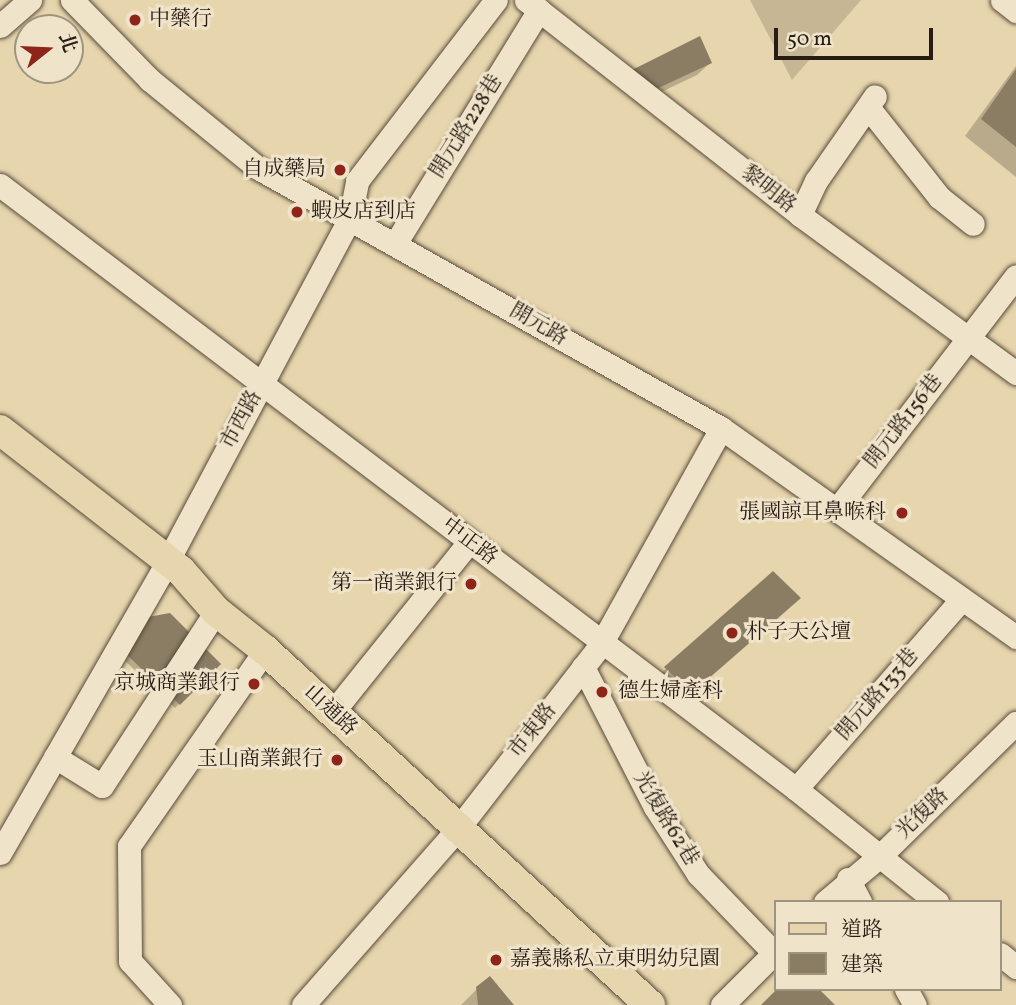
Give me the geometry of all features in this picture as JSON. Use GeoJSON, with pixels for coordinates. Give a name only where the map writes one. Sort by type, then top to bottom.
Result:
{"type":"FeatureCollection","features":[{"type":"Feature","properties":{"kind":"main road","name":"山通路"},"geometry":{"type":"LineString","coordinates":[[0,430],[166,564],[181,571],[216,611],[265,650],[460,827],[650,1005]]}},
{"type":"Feature","properties":{"kind":"street"},"geometry":{"type":"LineString","coordinates":[[0,26],[30,0]]}},
{"type":"Feature","properties":{"kind":"street","name":"開元路"},"geometry":{"type":"LineString","coordinates":[[72,0],[150,80],[258,168],[721,428],[838,508],[960,601],[1016,637]]}},
{"type":"Feature","properties":{"kind":"street","name":"市西路"},"geometry":{"type":"LineString","coordinates":[[0,853],[166,564],[350,218],[357,181],[496,0]]}},
{"type":"Feature","properties":{"kind":"street"},"geometry":{"type":"LineString","coordinates":[[1002,0],[1016,10]]}},
{"type":"Feature","properties":{"kind":"street","name":"黎明路"},"geometry":{"type":"LineString","coordinates":[[532,5],[800,215],[971,336],[1016,373]]}},
{"type":"Feature","properties":{"kind":"street","name":"開元路228巷"},"geometry":{"type":"LineString","coordinates":[[395,244],[532,5]]}},
{"type":"Feature","properties":{"kind":"street"},"geometry":{"type":"LineString","coordinates":[[800,215],[816,181],[872,102],[939,197],[973,224]]}},
{"type":"Feature","properties":{"kind":"street","name":"中正路"},"geometry":{"type":"LineString","coordinates":[[0,185],[601,644],[796,789],[935,900]]}},
{"type":"Feature","properties":{"kind":"street","name":"開元路156巷"},"geometry":{"type":"LineString","coordinates":[[838,508],[1016,276]]}},
{"type":"Feature","properties":{"kind":"street","name":"市東路"},"geometry":{"type":"LineString","coordinates":[[303,1005],[460,827],[601,644],[721,428]]}},
{"type":"Feature","properties":{"kind":"street"},"geometry":{"type":"LineString","coordinates":[[332,713],[470,542]]}},
{"type":"Feature","properties":{"kind":"street","name":"開元路133巷"},"geometry":{"type":"LineString","coordinates":[[796,789],[960,601]]}},
{"type":"Feature","properties":{"kind":"street"},"geometry":{"type":"LineString","coordinates":[[55,757],[102,786],[216,611]]}},
{"type":"Feature","properties":{"kind":"street"},"geometry":{"type":"LineString","coordinates":[[170,1005],[130,961],[129,846],[265,650]]}},
{"type":"Feature","properties":{"kind":"street","name":"光復路62巷"},"geometry":{"type":"LineString","coordinates":[[583,667],[655,807],[698,874],[774,951]]}},
{"type":"Feature","properties":{"kind":"street","name":"光復路"},"geometry":{"type":"LineString","coordinates":[[827,900],[848,879],[881,855],[1016,723]]}},
{"type":"Feature","properties":{"kind":"street"},"geometry":{"type":"LineString","coordinates":[[848,879],[859,900]]}},
{"type":"Feature","properties":{"kind":"street"},"geometry":{"type":"LineString","coordinates":[[722,1005],[774,953]]}},
{"type":"Feature","properties":{"kind":"street"},"geometry":{"type":"LineString","coordinates":[[1002,956],[1016,967]]}},
{"type":"Feature","properties":{"kind":"shaded area"},"geometry":{"type":"Polygon","coordinates":[[[750,0],[861,0],[792,80],[750,0]]]}},
{"type":"Feature","properties":{"kind":"building"},"geometry":{"type":"Polygon","coordinates":[[[700,36],[712,63],[652,91],[628,72],[700,36]]]}},
{"type":"Feature","properties":{"kind":"building"},"geometry":{"type":"Polygon","coordinates":[[[1016,69],[1016,147],[981,119],[1016,69]]]}},
{"type":"Feature","properties":{"kind":"building","name":"朴子天公壇"},"geometry":{"type":"Polygon","coordinates":[[[773,571],[801,598],[692,693],[664,667],[773,571]]]}},
{"type":"Feature","properties":{"kind":"building"},"geometry":{"type":"Polygon","coordinates":[[[170,613],[221,664],[180,705],[126,654],[148,617],[170,613]]]}},
{"type":"Feature","properties":{"kind":"building"},"geometry":{"type":"Polygon","coordinates":[[[490,976],[514,1005],[478,1005],[476,987],[490,976]]]}},
{"type":"Feature","properties":{"kind":"building"},"geometry":{"type":"Polygon","coordinates":[[[775,991],[821,991],[835,1005],[761,1005],[775,991]]]}},
{"type":"Feature","properties":{"kind":"place","name":"中藥行"},"geometry":{"type":"Point","coordinates":[135,20]}},
{"type":"Feature","properties":{"kind":"place","name":"自成藥局"},"geometry":{"type":"Point","coordinates":[340,170]}},
{"type":"Feature","properties":{"kind":"place","name":"蝦皮店到店"},"geometry":{"type":"Point","coordinates":[297,212]}},
{"type":"Feature","properties":{"kind":"place","name":"張國諒耳鼻喉科"},"geometry":{"type":"Point","coordinates":[902,513]}},
{"type":"Feature","properties":{"kind":"place","name":"第一商業銀行"},"geometry":{"type":"Point","coordinates":[471,584]}},
{"type":"Feature","properties":{"kind":"place","name":"朴子天公壇"},"geometry":{"type":"Point","coordinates":[732,633]}},
{"type":"Feature","properties":{"kind":"place","name":"京城商業銀行"},"geometry":{"type":"Point","coordinates":[254,684]}},
{"type":"Feature","properties":{"kind":"place","name":"德生婦產科"},"geometry":{"type":"Point","coordinates":[602,692]}},
{"type":"Feature","properties":{"kind":"place","name":"玉山商業銀行"},"geometry":{"type":"Point","coordinates":[337,760]}},
{"type":"Feature","properties":{"kind":"place","name":"嘉義縣私立東明幼兒園"},"geometry":{"type":"Point","coordinates":[496,960]}}]}
